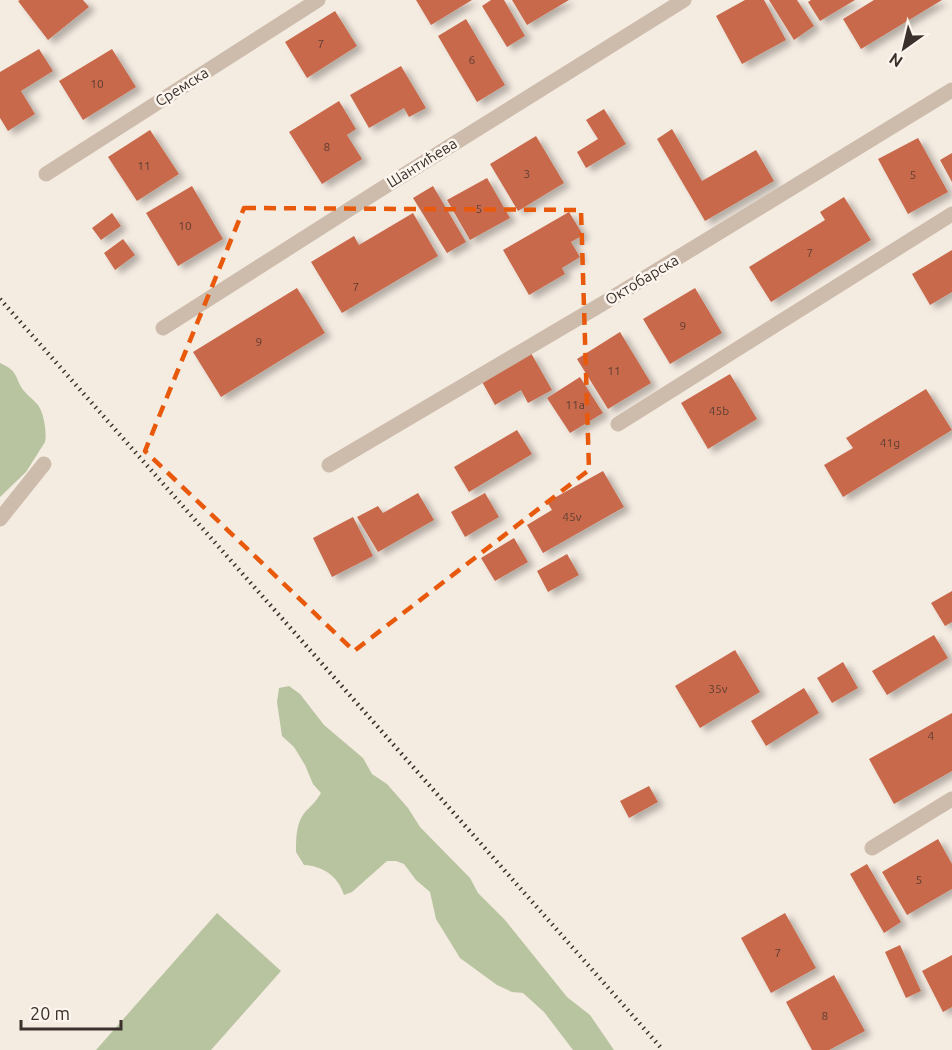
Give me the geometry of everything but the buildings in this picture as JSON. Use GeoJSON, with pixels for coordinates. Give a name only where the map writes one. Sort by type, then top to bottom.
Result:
{"type":"FeatureCollection","features":[{"type":"Feature","properties":{"kind":"street","name":"Сремска"},"geometry":{"type":"LineString","coordinates":[[46,174],[318,0]]}},
{"type":"Feature","properties":{"kind":"street","name":"Шантићева"},"geometry":{"type":"LineString","coordinates":[[163,328],[684,0]]}},
{"type":"Feature","properties":{"kind":"street","name":"Октобарска"},"geometry":{"type":"LineString","coordinates":[[329,465],[602,304],[952,90]]}},
{"type":"Feature","properties":{"kind":"street"},"geometry":{"type":"LineString","coordinates":[[618,424],[952,214]]}},
{"type":"Feature","properties":{"kind":"street"},"geometry":{"type":"LineString","coordinates":[[0,519],[44,464]]}},
{"type":"Feature","properties":{"kind":"street"},"geometry":{"type":"LineString","coordinates":[[872,848],[952,799]]}},
{"type":"Feature","properties":{"kind":"highlighted area"},"geometry":{"type":"Polygon","coordinates":[[[244,208],[581,210],[589,470],[354,651],[145,451],[244,208]]]}},
{"type":"Feature","properties":{"kind":"green space"},"geometry":{"type":"Polygon","coordinates":[[[0,363],[14,372],[24,391],[38,405],[46,434],[45,442],[26,472],[0,497],[0,363]]]}},
{"type":"Feature","properties":{"kind":"green space"},"geometry":{"type":"Polygon","coordinates":[[[289,686],[300,694],[324,725],[363,758],[372,774],[387,784],[408,808],[420,827],[470,878],[478,893],[505,920],[567,997],[590,1015],[614,1050],[573,1050],[544,1012],[523,993],[512,992],[497,985],[460,958],[436,919],[430,892],[416,880],[404,864],[387,861],[352,892],[344,895],[338,882],[329,873],[317,867],[304,865],[296,852],[298,825],[321,793],[313,784],[294,747],[282,736],[277,702],[279,688],[289,686]]]}},
{"type":"Feature","properties":{"kind":"green space"},"geometry":{"type":"Polygon","coordinates":[[[217,913],[281,971],[211,1050],[96,1050],[217,913]]]}},
{"type":"Feature","properties":{"kind":"railway"},"geometry":{"type":"LineString","coordinates":[[0,299],[663,1050]]}}]}
